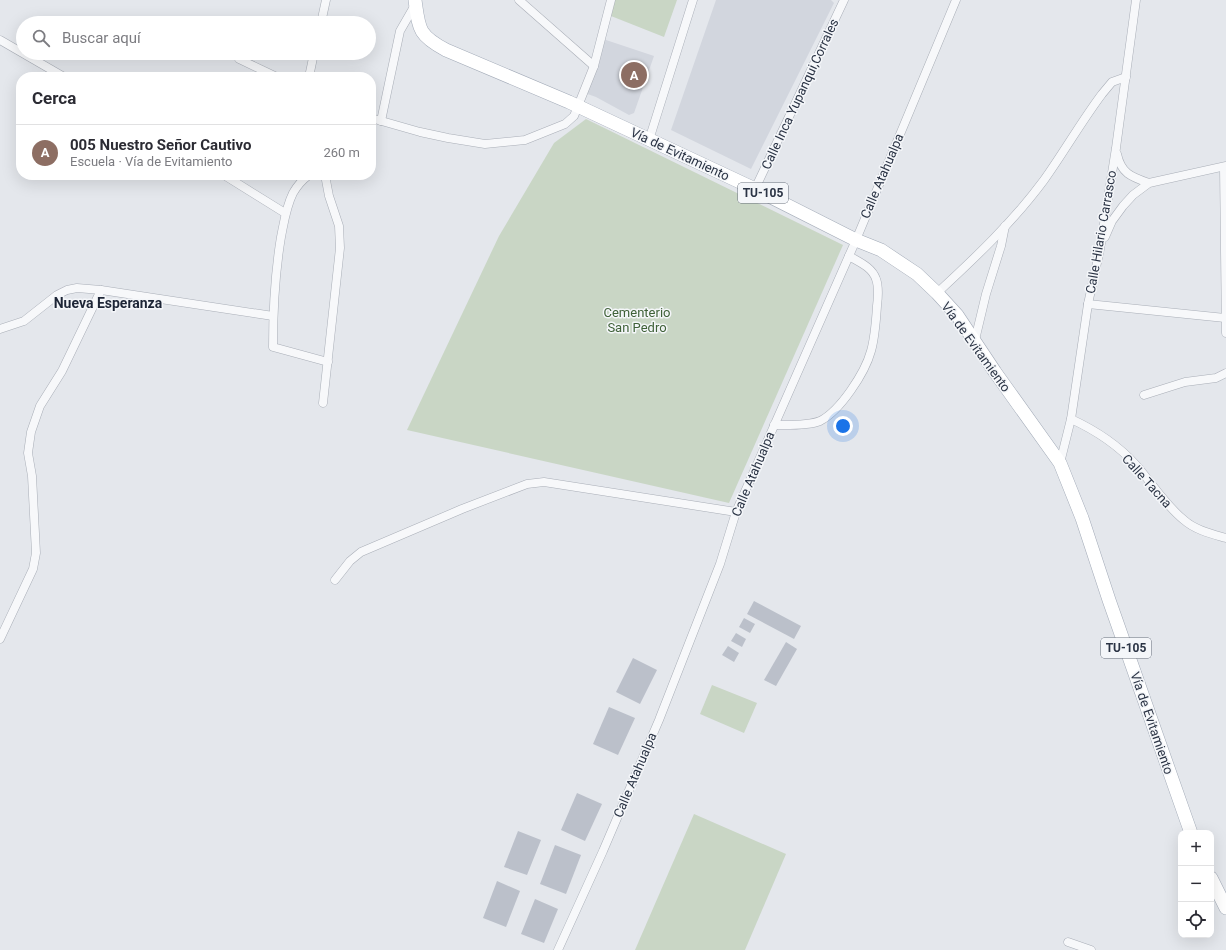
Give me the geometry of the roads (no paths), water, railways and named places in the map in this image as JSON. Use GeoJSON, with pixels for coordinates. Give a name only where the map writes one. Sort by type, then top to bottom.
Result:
{"type":"FeatureCollection","features":[{"type":"Feature","properties":{"kind":"main road","name":"Vía de Evitamiento"},"geometry":{"type":"LineString","coordinates":[[415,2],[418,22],[422,33],[431,42],[446,50],[578,106],[755,189],[856,240],[880,250],[917,274],[937,293],[975,340],[995,372],[1060,463],[1082,518],[1109,600],[1190,830]]}},
{"type":"Feature","properties":{"kind":"main road"},"geometry":{"type":"LineString","coordinates":[[1214,884],[1226,908]]}},
{"type":"Feature","properties":{"kind":"street"},"geometry":{"type":"LineString","coordinates":[[323,16],[326,0]]}},
{"type":"Feature","properties":{"kind":"street"},"geometry":{"type":"LineString","coordinates":[[519,0],[594,66]]}},
{"type":"Feature","properties":{"kind":"street"},"geometry":{"type":"LineString","coordinates":[[376,120],[448,138],[485,144],[525,140],[565,124],[574,116],[594,66],[612,0]]}},
{"type":"Feature","properties":{"kind":"street"},"geometry":{"type":"LineString","coordinates":[[649,140],[693,0]]}},
{"type":"Feature","properties":{"kind":"street","name":"Calle Inca Yupanqui,Corrales"},"geometry":{"type":"LineString","coordinates":[[755,189],[844,0]]}},
{"type":"Feature","properties":{"kind":"street","name":"Calle Atahualpa"},"geometry":{"type":"LineString","coordinates":[[558,950],[603,851],[659,720],[720,564],[736,512],[856,240],[956,0]]}},
{"type":"Feature","properties":{"kind":"street","name":"Calle Hilario Carrasco"},"geometry":{"type":"LineString","coordinates":[[1060,463],[1071,419],[1088,304],[1100,249],[1116,148],[1136,0]]}},
{"type":"Feature","properties":{"kind":"street"},"geometry":{"type":"LineString","coordinates":[[381,121],[400,32],[415,2]]}},
{"type":"Feature","properties":{"kind":"street"},"geometry":{"type":"LineString","coordinates":[[0,40],[16,49]]}},
{"type":"Feature","properties":{"kind":"street"},"geometry":{"type":"LineString","coordinates":[[35,60],[55,72]]}},
{"type":"Feature","properties":{"kind":"street"},"geometry":{"type":"LineString","coordinates":[[241,60],[266,72]]}},
{"type":"Feature","properties":{"kind":"street"},"geometry":{"type":"LineString","coordinates":[[310,72],[313,60]]}},
{"type":"Feature","properties":{"kind":"street"},"geometry":{"type":"LineString","coordinates":[[937,293],[987,246],[1044,180],[1102,94],[1112,82],[1126,77]]}},
{"type":"Feature","properties":{"kind":"street"},"geometry":{"type":"LineString","coordinates":[[1116,148],[1119,165],[1132,177],[1149,184]]}},
{"type":"Feature","properties":{"kind":"street"},"geometry":{"type":"LineString","coordinates":[[1100,249],[1112,221],[1122,206],[1133,195],[1149,184],[1225,167],[1226,333]]}},
{"type":"Feature","properties":{"kind":"street"},"geometry":{"type":"LineString","coordinates":[[232,180],[285,213]]}},
{"type":"Feature","properties":{"kind":"street"},"geometry":{"type":"LineString","coordinates":[[302,180],[294,192],[285,213],[278,256],[273,316],[273,347],[328,362]]}},
{"type":"Feature","properties":{"kind":"street"},"geometry":{"type":"LineString","coordinates":[[323,403],[340,248],[339,226],[329,196],[326,180]]}},
{"type":"Feature","properties":{"kind":"street"},"geometry":{"type":"LineString","coordinates":[[975,340],[986,294],[1001,246],[1005,225]]}},
{"type":"Feature","properties":{"kind":"street"},"geometry":{"type":"LineString","coordinates":[[774,425],[797,425],[819,421],[838,407],[859,379],[871,353],[878,296],[876,279],[870,268],[849,256]]}},
{"type":"Feature","properties":{"kind":"street"},"geometry":{"type":"LineString","coordinates":[[0,329],[24,321],[57,296],[67,290],[77,288],[101,290],[273,316]]}},
{"type":"Feature","properties":{"kind":"street"},"geometry":{"type":"LineString","coordinates":[[0,638],[33,569],[36,553],[32,476],[28,453],[31,432],[40,406],[62,370],[101,290]]}},
{"type":"Feature","properties":{"kind":"street"},"geometry":{"type":"LineString","coordinates":[[1088,304],[1225,318]]}},
{"type":"Feature","properties":{"kind":"street"},"geometry":{"type":"LineString","coordinates":[[1144,395],[1185,382],[1216,378],[1226,373]]}},
{"type":"Feature","properties":{"kind":"street","name":"Calle Tacna"},"geometry":{"type":"LineString","coordinates":[[1071,419],[1101,434],[1135,464],[1169,507],[1185,521],[1195,527],[1226,538]]}},
{"type":"Feature","properties":{"kind":"street"},"geometry":{"type":"LineString","coordinates":[[334,580],[350,561],[362,552],[462,509],[527,484],[544,482],[736,512]]}},
{"type":"Feature","properties":{"kind":"street"},"geometry":{"type":"LineString","coordinates":[[1068,942],[1091,950]]}},
{"type":"Feature","properties":{"kind":"place","name":"005 Nuestro Señor Cautivo"},"geometry":{"type":"Point","coordinates":[634,75]}},
{"type":"Feature","properties":{"kind":"district","name":"Nueva Esperanza"},"geometry":{"type":"Point","coordinates":[108,303]}},
{"type":"Feature","properties":{"kind":"park label","name":"Cementerio San Pedro"},"geometry":{"type":"Point","coordinates":[637,320]}}]}
